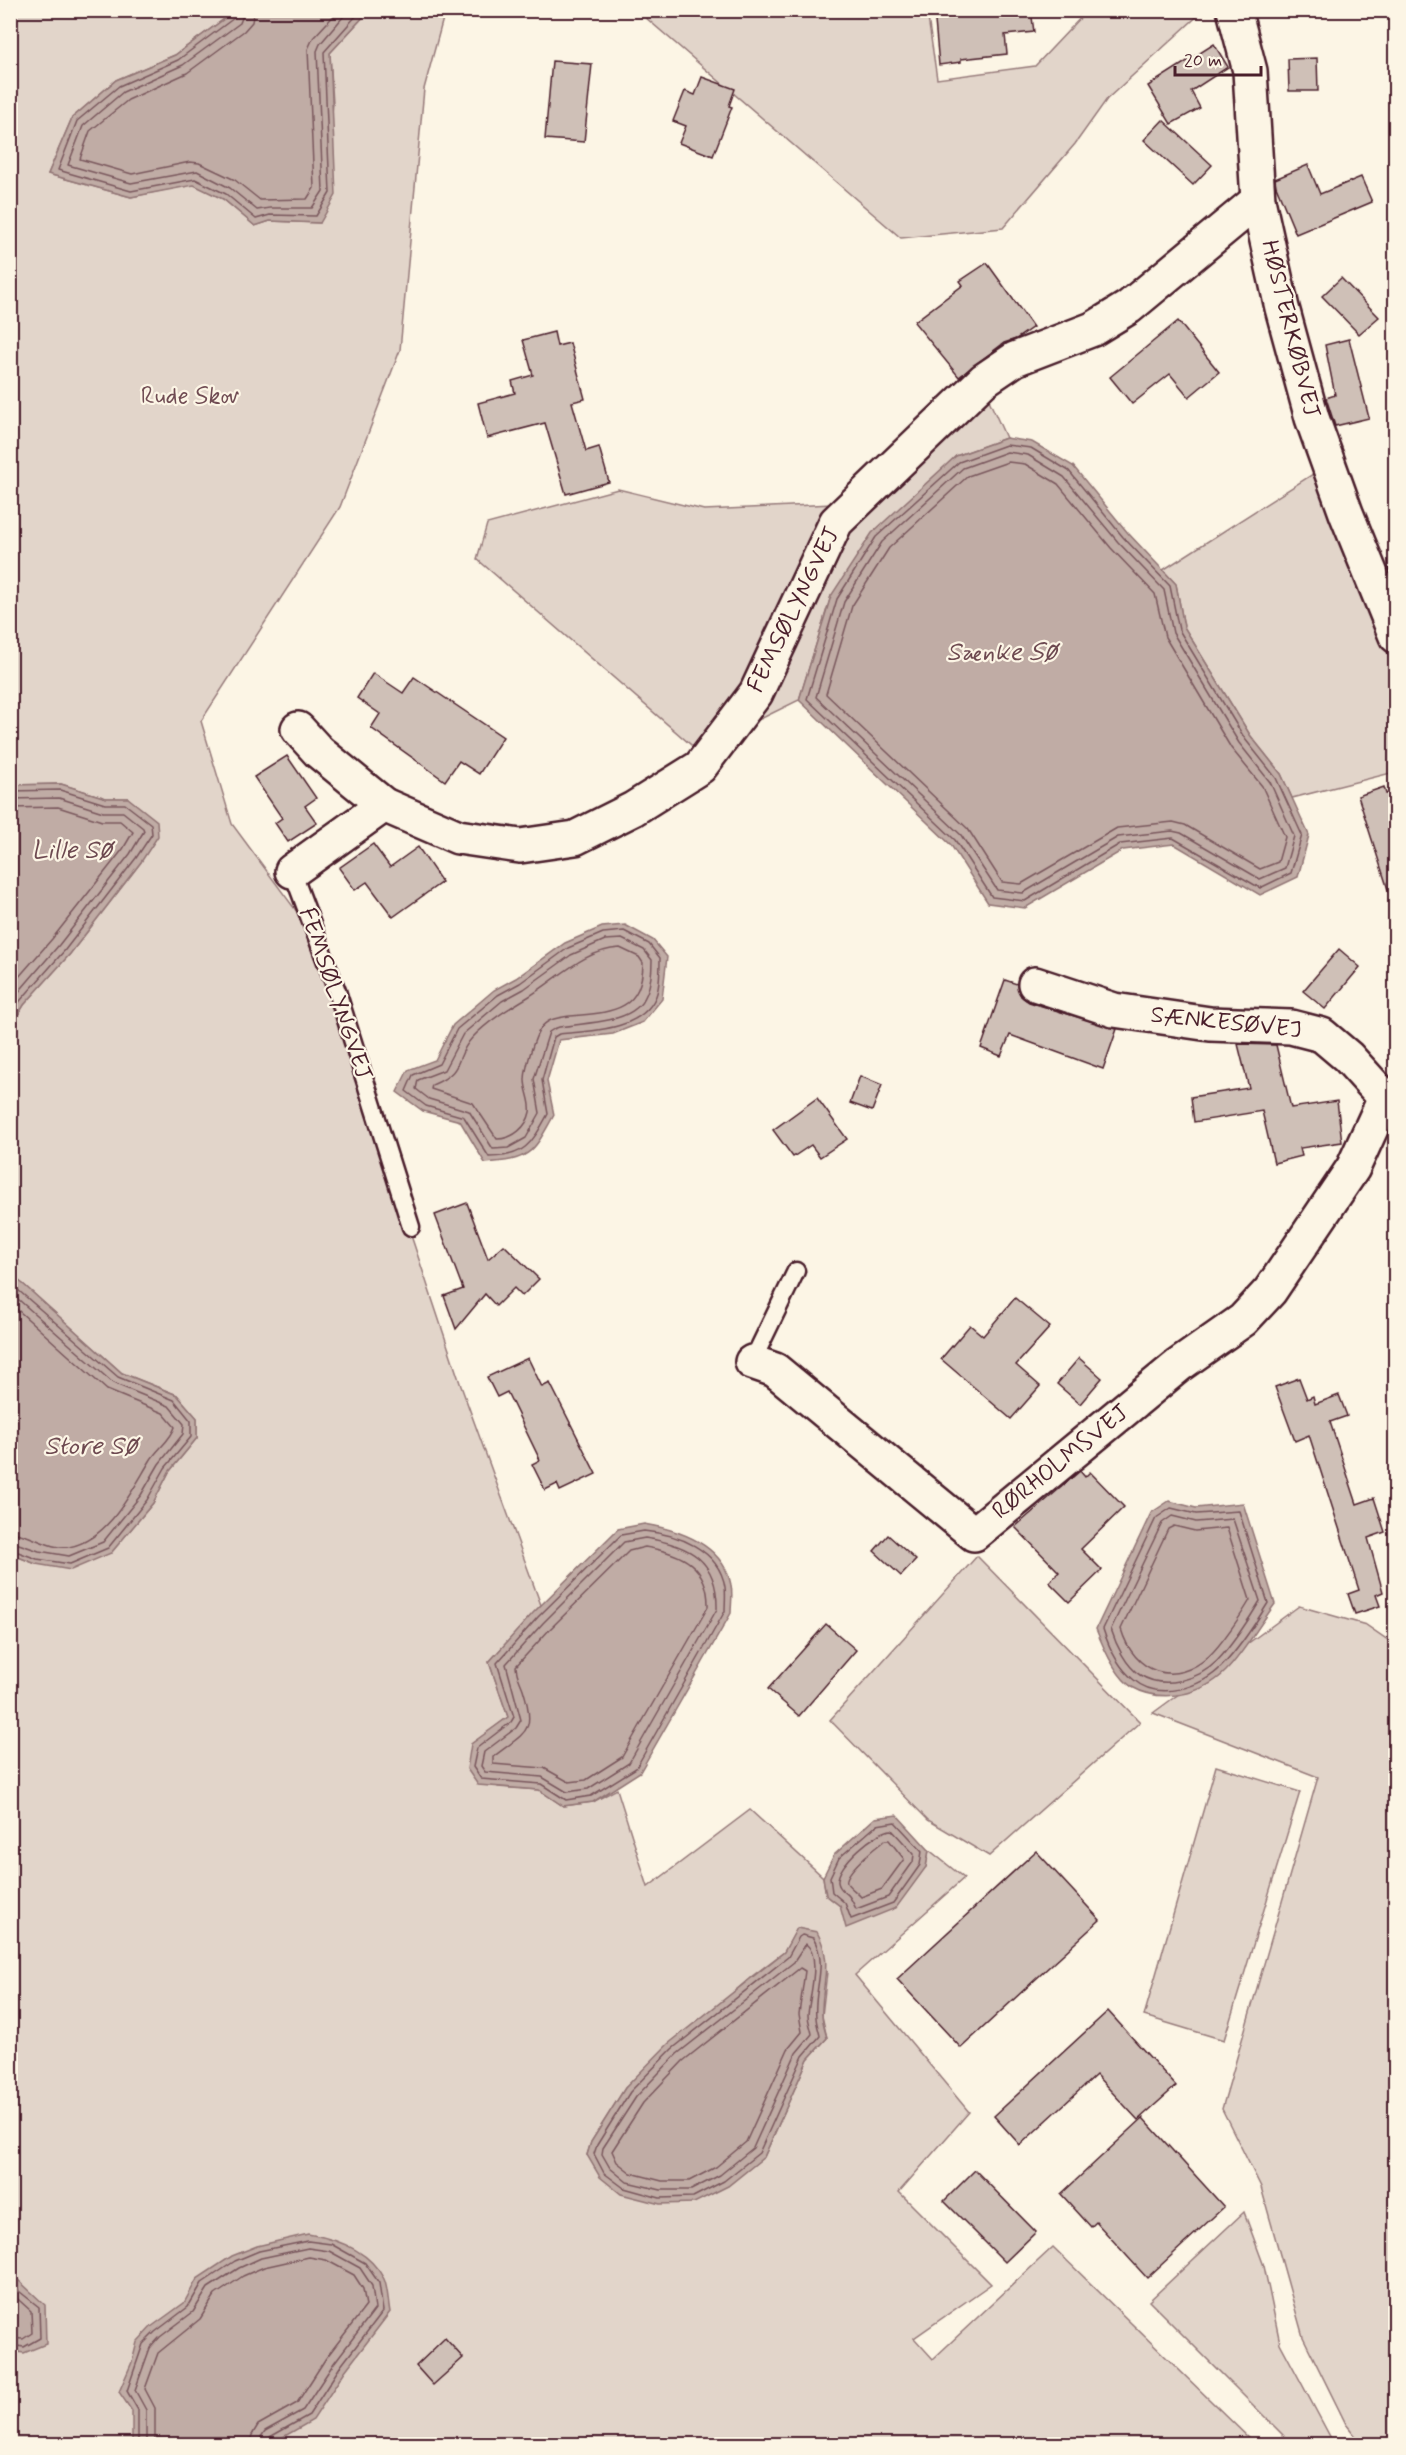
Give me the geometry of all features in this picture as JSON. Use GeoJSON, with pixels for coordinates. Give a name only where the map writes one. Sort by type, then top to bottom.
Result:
{"type":"FeatureCollection","features":[{"type":"Feature","properties":{"kind":"street","name":"HØSTERKØBVEJ"},"geometry":{"type":"LineString","coordinates":[[1237,12],[1250,71],[1258,200],[1282,308],[1312,418],[1346,513],[1395,636]]}},
{"type":"Feature","properties":{"kind":"street","name":"FEMSØLYNGVEJ"},"geometry":{"type":"LineString","coordinates":[[298,729],[319,752],[384,805],[458,837],[520,846],[575,838],[633,809],[700,767],[756,693],[836,522],[984,380],[1015,358],[1093,330],[1128,308],[1258,200]]}},
{"type":"Feature","properties":{"kind":"street","name":"FEMSØLYNGVEJ"},"geometry":{"type":"LineString","coordinates":[[292,871],[384,805]]}},
{"type":"Feature","properties":{"kind":"street","name":"SÆNKESØVEJ"},"geometry":{"type":"LineString","coordinates":[[1035,984],[1114,1010],[1210,1024],[1291,1027],[1322,1035],[1390,1096]]}},
{"type":"Feature","properties":{"kind":"street","name":"RØRHOLMSVEJ"},"geometry":{"type":"LineString","coordinates":[[752,1362],[775,1370],[974,1534],[1179,1365],[1243,1320],[1270,1291],[1353,1168],[1390,1096]]}},
{"type":"Feature","properties":{"kind":"lane","name":"FEMSØLYNGVEJ"},"geometry":{"type":"LineString","coordinates":[[292,871],[337,991],[411,1227]]}},
{"type":"Feature","properties":{"kind":"lane","name":"RØRHOLMSVEJ"},"geometry":{"type":"LineString","coordinates":[[752,1362],[796,1271]]}},
{"type":"Feature","properties":{"kind":"green space","name":"Rude Skov"},"geometry":{"type":"Polygon","coordinates":[[[11,11],[235,11],[175,55],[116,80],[72,118],[48,174],[131,197],[194,184],[223,199],[255,226],[270,221],[320,223],[333,104],[330,53],[365,15],[360,11],[445,11],[424,89],[400,350],[340,507],[201,721],[232,824],[309,928],[461,1386],[541,1605],[489,1662],[508,1717],[472,1744],[498,1787],[539,1790],[563,1806],[593,1802],[617,1789],[648,1887],[750,1810],[823,1877],[826,1895],[840,1906],[926,1867],[929,1850],[964,1878],[855,1975],[969,2112],[899,2192],[991,2284],[914,2338],[933,2359],[1053,2247],[1255,2444],[11,2444],[11,1554],[36,1564],[111,1553],[153,1503],[169,1472],[197,1438],[197,1418],[177,1395],[122,1373],[11,1275],[10,1027],[24,1005],[70,954],[141,862],[128,798],[106,798],[61,784],[11,785],[11,11]],[[797,1929],[784,1952],[751,1977],[625,2088],[591,2142],[587,2155],[764,2157],[808,2059],[827,2038],[822,2016],[827,1972],[797,1929]]]}},
{"type":"Feature","properties":{"kind":"green space"},"geometry":{"type":"Polygon","coordinates":[[[638,11],[927,11],[937,79],[1035,66],[1087,11],[1203,11],[1107,99],[1075,144],[1003,228],[901,238],[638,11]]]}},
{"type":"Feature","properties":{"kind":"green space"},"geometry":{"type":"Polygon","coordinates":[[[985,391],[1006,438],[956,456],[831,596],[799,700],[697,750],[477,559],[487,524],[618,489],[704,510],[833,504],[985,391]]]}},
{"type":"Feature","properties":{"kind":"green space"},"geometry":{"type":"Polygon","coordinates":[[[1316,472],[1395,672],[1395,772],[1292,798],[1281,774],[1250,735],[1184,627],[1176,584],[1163,570],[1316,472]]]}},
{"type":"Feature","properties":{"kind":"green space"},"geometry":{"type":"Polygon","coordinates":[[[977,1556],[1140,1722],[989,1856],[928,1820],[830,1720],[977,1556]]]}},
{"type":"Feature","properties":{"kind":"green space"},"geometry":{"type":"Polygon","coordinates":[[[1299,1606],[1366,1625],[1395,1645],[1395,2444],[1362,2444],[1346,2424],[1303,2337],[1261,2187],[1222,2109],[1318,1777],[1153,1713],[1299,1606]]]}},
{"type":"Feature","properties":{"kind":"green space"},"geometry":{"type":"Polygon","coordinates":[[[1216,1766],[1300,1792],[1224,2040],[1144,2016],[1216,1766]]]}},
{"type":"Feature","properties":{"kind":"green space"},"geometry":{"type":"Polygon","coordinates":[[[1244,2212],[1264,2266],[1280,2343],[1334,2444],[1292,2444],[1149,2301],[1244,2212]]]}},
{"type":"Feature","properties":{"kind":"water"},"geometry":{"type":"Polygon","coordinates":[[[360,10],[365,15],[330,53],[336,195],[320,223],[270,221],[255,226],[223,199],[194,185],[131,197],[48,174],[72,118],[116,80],[175,55],[235,11],[360,10]]]}},
{"type":"Feature","properties":{"kind":"water","name":"Sænke Sø"},"geometry":{"type":"Polygon","coordinates":[[[1006,438],[1032,442],[1073,466],[1128,533],[1176,584],[1184,627],[1250,735],[1281,774],[1309,835],[1298,877],[1260,895],[1174,844],[1123,850],[1025,908],[988,903],[951,845],[799,700],[831,596],[872,533],[956,456],[1006,438]]]}},
{"type":"Feature","properties":{"kind":"water","name":"Lille Sø"},"geometry":{"type":"Polygon","coordinates":[[[61,784],[106,798],[128,798],[157,821],[158,836],[141,862],[70,954],[24,1005],[11,1027],[11,785],[61,784]]]}},
{"type":"Feature","properties":{"kind":"water"},"geometry":{"type":"Polygon","coordinates":[[[625,925],[653,940],[667,957],[662,999],[643,1022],[613,1034],[559,1040],[547,1081],[554,1115],[541,1138],[529,1152],[512,1160],[485,1163],[460,1121],[423,1111],[397,1092],[408,1070],[435,1060],[453,1025],[494,990],[516,978],[565,943],[602,927],[625,925]]]}},
{"type":"Feature","properties":{"kind":"water","name":"Store Sø"},"geometry":{"type":"Polygon","coordinates":[[[11,1275],[122,1373],[177,1395],[197,1418],[197,1438],[169,1472],[153,1503],[111,1553],[71,1570],[36,1564],[11,1554],[11,1275]]]}},
{"type":"Feature","properties":{"kind":"water"},"geometry":{"type":"Polygon","coordinates":[[[1169,1501],[1196,1508],[1243,1503],[1275,1604],[1226,1671],[1194,1691],[1169,1696],[1144,1692],[1126,1682],[1110,1661],[1096,1629],[1151,1513],[1169,1501]]]}},
{"type":"Feature","properties":{"kind":"water"},"geometry":{"type":"Polygon","coordinates":[[[644,1524],[685,1535],[709,1549],[726,1571],[732,1596],[731,1613],[640,1772],[593,1802],[563,1806],[539,1790],[478,1785],[467,1769],[471,1744],[508,1717],[489,1662],[533,1613],[618,1529],[644,1524]]]}},
{"type":"Feature","properties":{"kind":"water"},"geometry":{"type":"Polygon","coordinates":[[[897,1815],[929,1850],[926,1867],[896,1908],[846,1928],[840,1906],[826,1895],[823,1877],[834,1855],[875,1818],[897,1815]]]}},
{"type":"Feature","properties":{"kind":"water"},"geometry":{"type":"Polygon","coordinates":[[[797,1928],[817,1932],[825,1954],[822,2018],[827,2038],[808,2059],[764,2157],[728,2186],[694,2203],[660,2204],[621,2194],[600,2177],[587,2155],[591,2142],[625,2088],[668,2044],[784,1952],[797,1928]]]}},
{"type":"Feature","properties":{"kind":"water"},"geometry":{"type":"Polygon","coordinates":[[[308,2234],[341,2243],[370,2260],[384,2279],[390,2312],[345,2371],[313,2420],[271,2444],[132,2444],[132,2411],[119,2392],[132,2362],[137,2342],[151,2327],[184,2303],[197,2279],[232,2256],[257,2246],[308,2234]]]}},
{"type":"Feature","properties":{"kind":"water"},"geometry":{"type":"Polygon","coordinates":[[[10,2278],[18,2280],[45,2305],[46,2344],[24,2353],[11,2351],[10,2278]]]}},
{"type":"Feature","properties":{"kind":"building"},"geometry":{"type":"Polygon","coordinates":[[[934,10],[1031,10],[1034,32],[1005,35],[1007,54],[961,59],[961,62],[939,65],[934,10]]]}},
{"type":"Feature","properties":{"kind":"building"},"geometry":{"type":"Polygon","coordinates":[[[1214,44],[1228,67],[1191,91],[1200,108],[1171,124],[1148,86],[1214,44]]]}},
{"type":"Feature","properties":{"kind":"building"},"geometry":{"type":"Polygon","coordinates":[[[1317,58],[1318,91],[1289,91],[1288,59],[1317,58]]]}},
{"type":"Feature","properties":{"kind":"building"},"geometry":{"type":"Polygon","coordinates":[[[552,61],[592,64],[584,142],[545,139],[552,61]]]}},
{"type":"Feature","properties":{"kind":"building"},"geometry":{"type":"Polygon","coordinates":[[[702,77],[735,89],[729,106],[732,107],[713,156],[679,143],[686,126],[673,121],[685,91],[695,95],[702,77]]]}},
{"type":"Feature","properties":{"kind":"building"},"geometry":{"type":"Polygon","coordinates":[[[1163,120],[1212,165],[1193,185],[1144,140],[1163,120]]]}},
{"type":"Feature","properties":{"kind":"building"},"geometry":{"type":"Polygon","coordinates":[[[1308,165],[1320,194],[1361,177],[1372,202],[1296,234],[1275,179],[1308,165]]]}},
{"type":"Feature","properties":{"kind":"building"},"geometry":{"type":"Polygon","coordinates":[[[987,263],[1033,327],[1016,339],[1004,343],[959,377],[914,322],[963,285],[960,281],[987,263]]]}},
{"type":"Feature","properties":{"kind":"building"},"geometry":{"type":"Polygon","coordinates":[[[1341,278],[1379,317],[1359,334],[1322,296],[1341,278]]]}},
{"type":"Feature","properties":{"kind":"building"},"geometry":{"type":"Polygon","coordinates":[[[1178,321],[1219,372],[1189,397],[1170,374],[1132,404],[1110,377],[1178,321]]]}},
{"type":"Feature","properties":{"kind":"building"},"geometry":{"type":"Polygon","coordinates":[[[554,332],[557,346],[570,343],[585,399],[572,402],[586,451],[599,447],[609,482],[566,494],[545,423],[487,438],[478,403],[515,393],[512,381],[533,375],[523,340],[554,332]]]}},
{"type":"Feature","properties":{"kind":"building"},"geometry":{"type":"Polygon","coordinates":[[[1349,339],[1369,418],[1335,426],[1326,398],[1335,395],[1325,345],[1349,339]]]}},
{"type":"Feature","properties":{"kind":"building"},"geometry":{"type":"Polygon","coordinates":[[[373,673],[403,693],[414,677],[503,737],[479,774],[459,761],[445,781],[371,728],[380,714],[357,698],[373,673]]]}},
{"type":"Feature","properties":{"kind":"building"},"geometry":{"type":"Polygon","coordinates":[[[287,756],[316,798],[305,806],[317,823],[288,842],[275,823],[282,818],[254,777],[287,756]]]}},
{"type":"Feature","properties":{"kind":"building"},"geometry":{"type":"Polygon","coordinates":[[[1384,787],[1386,794],[1389,793],[1395,811],[1395,899],[1391,899],[1358,796],[1384,787]]]}},
{"type":"Feature","properties":{"kind":"building"},"geometry":{"type":"Polygon","coordinates":[[[373,844],[390,867],[418,847],[442,882],[393,917],[367,882],[355,890],[339,868],[373,844]]]}},
{"type":"Feature","properties":{"kind":"building"},"geometry":{"type":"Polygon","coordinates":[[[1339,949],[1360,967],[1325,1009],[1303,991],[1339,949]]]}},
{"type":"Feature","properties":{"kind":"building"},"geometry":{"type":"Polygon","coordinates":[[[1005,980],[1017,984],[1021,996],[1029,1002],[1117,1029],[1103,1069],[1010,1035],[1001,1056],[981,1048],[1005,980]]]}},
{"type":"Feature","properties":{"kind":"building"},"geometry":{"type":"Polygon","coordinates":[[[1238,1044],[1276,1045],[1291,1108],[1337,1101],[1342,1142],[1300,1148],[1302,1156],[1274,1163],[1262,1111],[1194,1122],[1191,1097],[1249,1088],[1238,1044]]]}},
{"type":"Feature","properties":{"kind":"building"},"geometry":{"type":"Polygon","coordinates":[[[860,1076],[882,1085],[872,1111],[850,1103],[860,1076]]]}},
{"type":"Feature","properties":{"kind":"building"},"geometry":{"type":"Polygon","coordinates":[[[817,1098],[847,1139],[820,1157],[811,1145],[793,1157],[773,1130],[817,1098]]]}},
{"type":"Feature","properties":{"kind":"building"},"geometry":{"type":"Polygon","coordinates":[[[467,1203],[488,1259],[504,1245],[539,1279],[522,1296],[514,1288],[496,1306],[485,1294],[456,1329],[444,1296],[463,1289],[435,1215],[467,1203]]]}},
{"type":"Feature","properties":{"kind":"building"},"geometry":{"type":"Polygon","coordinates":[[[1015,1298],[1050,1327],[1016,1365],[1040,1386],[1011,1419],[941,1359],[970,1325],[983,1336],[1015,1298]]]}},
{"type":"Feature","properties":{"kind":"building"},"geometry":{"type":"Polygon","coordinates":[[[528,1358],[542,1387],[550,1383],[596,1474],[560,1491],[557,1484],[545,1490],[532,1464],[540,1460],[507,1392],[497,1397],[487,1377],[528,1358]]]}},
{"type":"Feature","properties":{"kind":"building"},"geometry":{"type":"Polygon","coordinates":[[[1079,1358],[1102,1378],[1080,1404],[1057,1384],[1079,1358]]]}},
{"type":"Feature","properties":{"kind":"building"},"geometry":{"type":"Polygon","coordinates":[[[1299,1378],[1307,1399],[1313,1396],[1315,1404],[1339,1395],[1347,1416],[1330,1422],[1357,1504],[1374,1498],[1385,1532],[1368,1538],[1383,1592],[1376,1595],[1380,1606],[1355,1614],[1348,1594],[1359,1590],[1309,1435],[1295,1441],[1275,1387],[1299,1378]]]}},
{"type":"Feature","properties":{"kind":"building"},"geometry":{"type":"Polygon","coordinates":[[[1080,1471],[1085,1477],[1090,1472],[1124,1507],[1081,1549],[1102,1570],[1069,1602],[1049,1582],[1059,1572],[1015,1527],[1080,1471]]]}},
{"type":"Feature","properties":{"kind":"building"},"geometry":{"type":"Polygon","coordinates":[[[888,1535],[916,1560],[901,1576],[874,1551],[888,1535]]]}},
{"type":"Feature","properties":{"kind":"building"},"geometry":{"type":"Polygon","coordinates":[[[826,1624],[856,1650],[799,1716],[768,1689],[826,1624]]]}},
{"type":"Feature","properties":{"kind":"building"},"geometry":{"type":"Polygon","coordinates":[[[1036,1851],[1100,1920],[961,2048],[897,1979],[1036,1851]]]}},
{"type":"Feature","properties":{"kind":"building"},"geometry":{"type":"Polygon","coordinates":[[[1108,2011],[1176,2086],[1138,2120],[1096,2075],[1020,2145],[994,2116],[1108,2011]]]}},
{"type":"Feature","properties":{"kind":"building"},"geometry":{"type":"Polygon","coordinates":[[[1143,2118],[1224,2207],[1147,2278],[1096,2222],[1091,2227],[1061,2194],[1143,2118]]]}},
{"type":"Feature","properties":{"kind":"building"},"geometry":{"type":"Polygon","coordinates":[[[975,2170],[1036,2232],[1005,2262],[944,2201],[975,2170]]]}},
{"type":"Feature","properties":{"kind":"building"},"geometry":{"type":"Polygon","coordinates":[[[445,2338],[463,2358],[433,2385],[416,2366],[445,2338]]]}}]}
